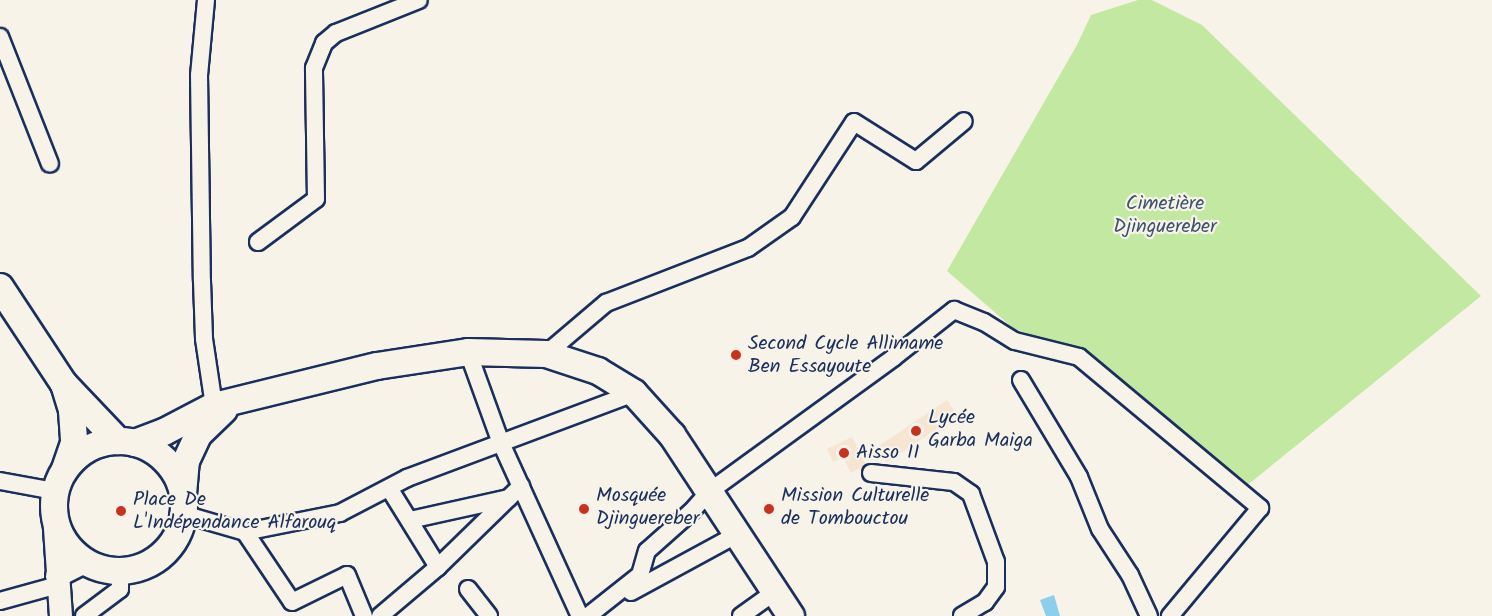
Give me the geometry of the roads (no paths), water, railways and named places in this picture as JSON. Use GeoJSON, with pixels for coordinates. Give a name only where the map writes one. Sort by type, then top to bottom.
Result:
{"type":"FeatureCollection","features":[{"type":"Feature","properties":{"kind":"main road"},"geometry":{"type":"LineString","coordinates":[[0,287],[64,384],[126,442],[151,450],[166,461],[177,476],[183,504]]}},
{"type":"Feature","properties":{"kind":"main road"},"geometry":{"type":"LineString","coordinates":[[58,491],[80,454],[98,445],[126,442],[164,432],[224,403],[377,366],[468,352],[546,354],[598,371],[634,393],[672,435],[791,616]]}},
{"type":"Feature","properties":{"kind":"main road"},"geometry":{"type":"LineString","coordinates":[[64,384],[72,411],[74,442],[58,491],[64,541],[85,562],[102,569],[120,571],[139,568],[155,560],[169,547],[178,531],[183,504],[186,461],[198,435],[224,403]]}},
{"type":"Feature","properties":{"kind":"street"},"geometry":{"type":"LineString","coordinates":[[206,0],[199,75],[204,339],[224,403]]}},
{"type":"Feature","properties":{"kind":"street"},"geometry":{"type":"LineString","coordinates":[[258,242],[316,199],[314,68],[324,43],[336,33],[419,0]]}},
{"type":"Feature","properties":{"kind":"street"},"geometry":{"type":"LineString","coordinates":[[0,37],[50,164]]}},
{"type":"Feature","properties":{"kind":"street"},"geometry":{"type":"LineString","coordinates":[[546,354],[606,303],[748,248],[792,217],[854,122],[915,161],[964,121]]}},
{"type":"Feature","properties":{"kind":"street"},"geometry":{"type":"LineString","coordinates":[[587,615],[640,575],[647,551],[691,512],[710,491],[893,358],[954,310],[984,322],[1015,341],[1079,357],[1260,508],[1170,616]]}},
{"type":"Feature","properties":{"kind":"street"},"geometry":{"type":"LineString","coordinates":[[468,352],[501,443],[587,615]]}},
{"type":"Feature","properties":{"kind":"street"},"geometry":{"type":"LineString","coordinates":[[1021,380],[1079,477],[1100,529],[1130,575],[1149,616]]}},
{"type":"Feature","properties":{"kind":"street"},"geometry":{"type":"LineString","coordinates":[[245,532],[340,513],[407,478],[634,393]]}},
{"type":"Feature","properties":{"kind":"street"},"geometry":{"type":"LineString","coordinates":[[871,473],[954,482],[970,494],[996,562],[996,587],[985,602],[962,616]]}},
{"type":"Feature","properties":{"kind":"street"},"geometry":{"type":"LineString","coordinates":[[0,481],[58,491],[58,580],[61,616]]}},
{"type":"Feature","properties":{"kind":"street"},"geometry":{"type":"LineString","coordinates":[[380,616],[438,567],[521,486]]}},
{"type":"Feature","properties":{"kind":"street"},"geometry":{"type":"LineString","coordinates":[[389,488],[438,567]]}},
{"type":"Feature","properties":{"kind":"street"},"geometry":{"type":"LineString","coordinates":[[410,520],[509,498]]}},
{"type":"Feature","properties":{"kind":"street"},"geometry":{"type":"LineString","coordinates":[[183,504],[245,532],[292,602],[347,575],[364,616]]}},
{"type":"Feature","properties":{"kind":"street"},"geometry":{"type":"LineString","coordinates":[[587,615],[738,534]]}},
{"type":"Feature","properties":{"kind":"street"},"geometry":{"type":"LineString","coordinates":[[0,601],[58,580],[85,562]]}},
{"type":"Feature","properties":{"kind":"street"},"geometry":{"type":"LineString","coordinates":[[84,616],[120,589],[120,571]]}},
{"type":"Feature","properties":{"kind":"street"},"geometry":{"type":"LineString","coordinates":[[468,589],[489,616]]}},
{"type":"Feature","properties":{"kind":"street"},"geometry":{"type":"LineString","coordinates":[[741,616],[776,591]]}},
{"type":"Feature","properties":{"kind":"water"},"geometry":{"type":"Polygon","coordinates":[[[1054,595],[1060,616],[1046,616],[1040,600],[1054,595]]]}},
{"type":"Feature","properties":{"kind":"place","name":"Second Cycle Allimame Ben Essayoute"},"geometry":{"type":"Point","coordinates":[736,355]}},
{"type":"Feature","properties":{"kind":"place","name":"Lycée Garba Maiga"},"geometry":{"type":"Point","coordinates":[916,431]}},
{"type":"Feature","properties":{"kind":"place","name":"Aisso II"},"geometry":{"type":"Point","coordinates":[844,453]}},
{"type":"Feature","properties":{"kind":"place","name":"Mosquée Djinguereber"},"geometry":{"type":"Point","coordinates":[584,509]}},
{"type":"Feature","properties":{"kind":"place","name":"Mission Culturelle de Tombouctou"},"geometry":{"type":"Point","coordinates":[769,509]}},
{"type":"Feature","properties":{"kind":"place","name":"Place De L'Indépendance Alfarouq"},"geometry":{"type":"Point","coordinates":[121,511]}},
{"type":"Feature","properties":{"kind":"park label","name":"Cimetière Djinguereber"},"geometry":{"type":"Point","coordinates":[1165,216]}}]}
